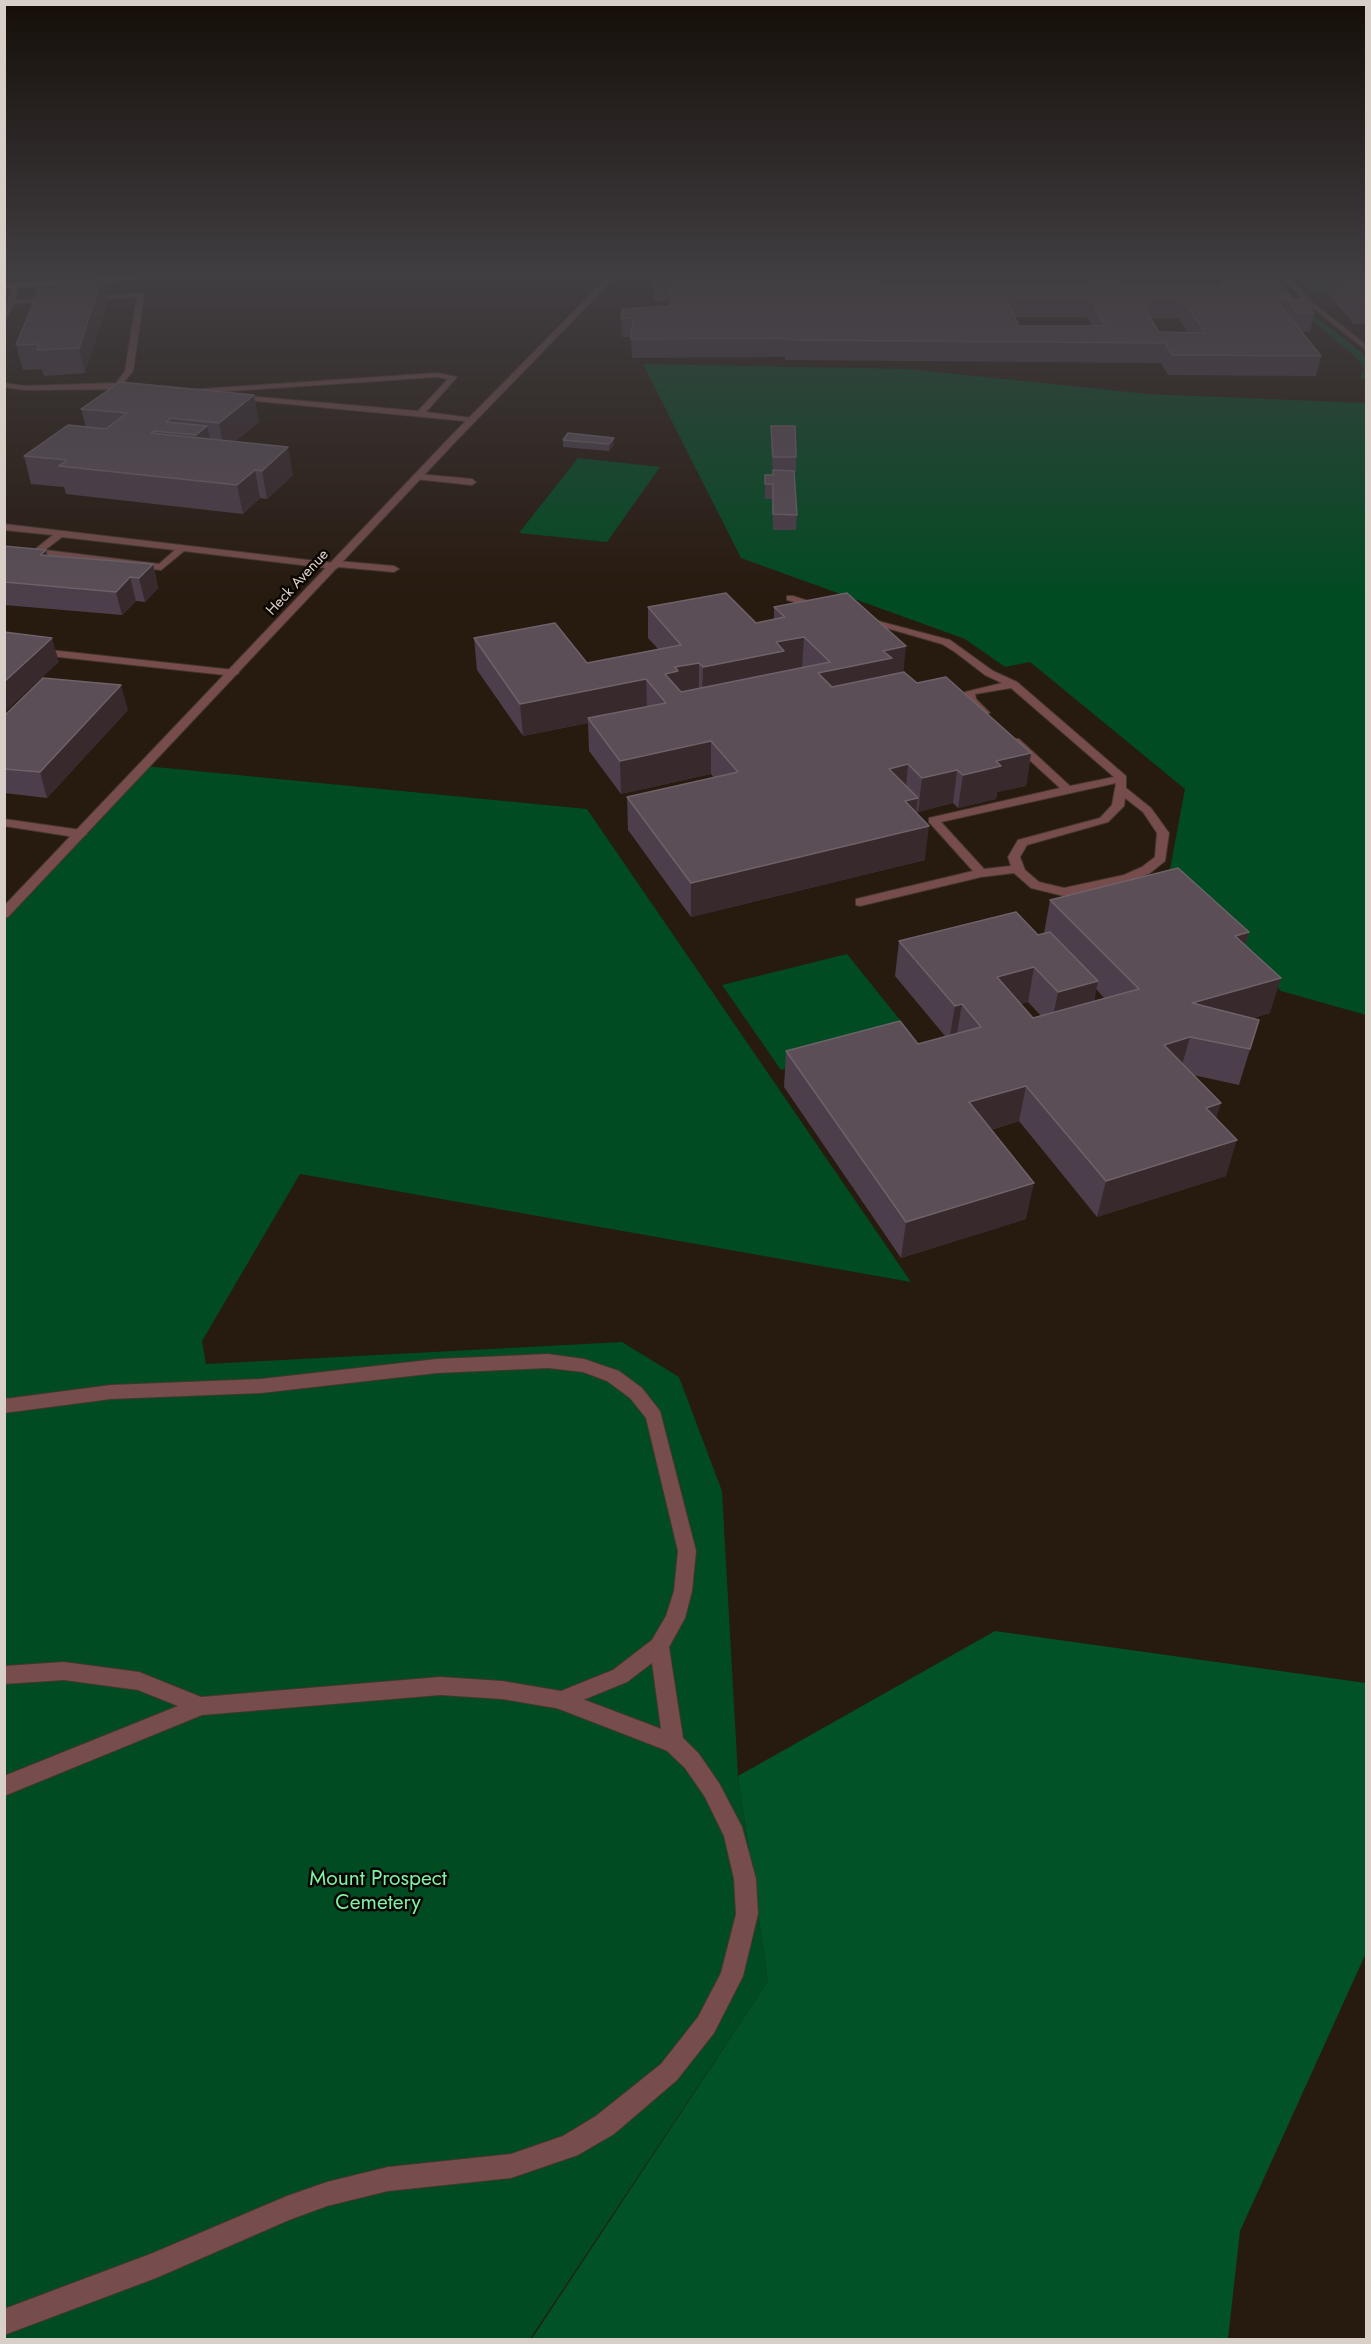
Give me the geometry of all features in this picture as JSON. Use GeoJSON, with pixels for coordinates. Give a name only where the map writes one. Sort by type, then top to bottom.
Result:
{"type":"FeatureCollection","features":[{"type":"Feature","properties":{"kind":"street"},"geometry":{"type":"LineString","coordinates":[[178,392],[314,383]]}},
{"type":"Feature","properties":{"kind":"street"},"geometry":{"type":"LineString","coordinates":[[420,414],[447,383]]}},
{"type":"Feature","properties":{"kind":"street","name":"Heck Avenue"},"geometry":{"type":"LineString","coordinates":[[4,914],[508,383]]}},
{"type":"Feature","properties":{"kind":"street"},"geometry":{"type":"LineString","coordinates":[[4,385],[52,388],[118,385],[149,388]]}},
{"type":"Feature","properties":{"kind":"street"},"geometry":{"type":"LineString","coordinates":[[187,392],[472,420]]}},
{"type":"Feature","properties":{"kind":"street"},"geometry":{"type":"LineString","coordinates":[[418,477],[472,482]]}},
{"type":"Feature","properties":{"kind":"street"},"geometry":{"type":"LineString","coordinates":[[4,527],[336,565],[394,569]]}},
{"type":"Feature","properties":{"kind":"street"},"geometry":{"type":"LineString","coordinates":[[60,534],[37,552],[161,567],[183,548]]}},
{"type":"Feature","properties":{"kind":"street"},"geometry":{"type":"LineString","coordinates":[[790,598],[946,642],[989,673],[1013,684],[1121,784],[1147,810],[1163,833],[1161,858],[1146,870],[1128,878],[1065,892],[1035,885],[1017,869],[1014,857],[1022,843],[1104,820],[1118,806],[1121,784]]}},
{"type":"Feature","properties":{"kind":"street"},"geometry":{"type":"LineString","coordinates":[[4,648],[234,673]]}},
{"type":"Feature","properties":{"kind":"street"},"geometry":{"type":"LineString","coordinates":[[1013,684],[970,692],[971,700],[1068,790]]}},
{"type":"Feature","properties":{"kind":"street"},"geometry":{"type":"LineString","coordinates":[[981,873],[933,820],[1068,790],[1121,784]]}},
{"type":"Feature","properties":{"kind":"street"},"geometry":{"type":"LineString","coordinates":[[4,822],[81,834]]}},
{"type":"Feature","properties":{"kind":"street"},"geometry":{"type":"LineString","coordinates":[[860,902],[981,873],[1017,869]]}},
{"type":"Feature","properties":{"kind":"street"},"geometry":{"type":"LineString","coordinates":[[4,1406],[111,1392],[261,1386],[448,1365],[548,1361],[584,1366],[613,1376],[636,1393],[654,1416],[687,1551],[683,1591],[675,1618],[659,1646],[620,1676],[561,1700]]}},
{"type":"Feature","properties":{"kind":"street"},"geometry":{"type":"LineString","coordinates":[[659,1646],[673,1743]]}},
{"type":"Feature","properties":{"kind":"street"},"geometry":{"type":"LineString","coordinates":[[4,1675],[64,1671],[128,1679],[139,1681],[201,1706]]}},
{"type":"Feature","properties":{"kind":"street"},"geometry":{"type":"LineString","coordinates":[[4,1786],[201,1706],[441,1686],[502,1690],[561,1700],[673,1743],[692,1761],[712,1790],[734,1834],[745,1879],[747,1914],[732,1976],[706,2025],[669,2072],[605,2125],[569,2146],[511,2166],[388,2179],[327,2194],[286,2208],[156,2265],[4,2322]]}},
{"type":"Feature","properties":{"kind":"green space"},"geometry":{"type":"Polygon","coordinates":[[[653,383],[1046,383],[1148,394],[1365,403],[1366,1015],[1281,991],[1167,885],[1185,789],[1030,662],[1005,667],[965,639],[741,558],[653,383]]]}},
{"type":"Feature","properties":{"kind":"green space"},"geometry":{"type":"Polygon","coordinates":[[[578,458],[660,467],[607,542],[519,533],[578,458]]]}},
{"type":"Feature","properties":{"kind":"green space","name":"Mount Prospect Cemetery"},"geometry":{"type":"Polygon","coordinates":[[[145,766],[587,809],[911,1282],[300,1174],[202,1341],[206,1364],[622,1342],[679,1377],[722,1491],[738,1776],[768,1981],[530,2339],[5,2339],[4,910],[145,766]]]}},
{"type":"Feature","properties":{"kind":"green space"},"geometry":{"type":"Polygon","coordinates":[[[847,954],[912,1035],[781,1070],[722,985],[847,954]]]}},
{"type":"Feature","properties":{"kind":"green space"},"geometry":{"type":"Polygon","coordinates":[[[995,1631],[1366,1683],[1366,1953],[1240,2231],[1228,2339],[531,2340],[768,1981],[738,1776],[995,1631]]]}},
{"type":"Feature","properties":{"kind":"building"},"geometry":{"type":"Polygon","coordinates":[[[118,383],[254,395],[219,423],[171,418],[166,422],[207,426],[196,435],[155,431],[151,433],[288,447],[262,471],[255,470],[237,485],[59,466],[67,460],[24,456],[68,425],[106,429],[127,413],[81,409],[118,383]]]}},
{"type":"Feature","properties":{"kind":"building"},"geometry":{"type":"Polygon","coordinates":[[[771,426],[795,426],[796,457],[773,457],[771,426]]]}},
{"type":"Feature","properties":{"kind":"building"},"geometry":{"type":"Polygon","coordinates":[[[568,433],[614,438],[609,444],[563,440],[568,433]]]}},
{"type":"Feature","properties":{"kind":"building"},"geometry":{"type":"Polygon","coordinates":[[[773,470],[794,471],[797,515],[773,514],[773,484],[765,484],[765,475],[773,475],[773,470]]]}},
{"type":"Feature","properties":{"kind":"building"},"geometry":{"type":"Polygon","coordinates":[[[4,546],[46,550],[40,555],[153,564],[139,578],[130,577],[116,592],[4,582],[4,546]]]}},
{"type":"Feature","properties":{"kind":"building"},"geometry":{"type":"Polygon","coordinates":[[[726,593],[756,623],[785,617],[774,607],[847,593],[906,646],[883,651],[892,658],[818,673],[832,687],[904,672],[917,683],[946,677],[1031,753],[996,761],[1001,766],[963,775],[957,770],[922,778],[908,764],[889,769],[918,798],[905,801],[929,826],[691,883],[627,797],[738,772],[711,741],[620,761],[588,718],[666,703],[646,679],[520,704],[474,638],[555,623],[587,663],[681,645],[648,607],[726,593]],[[804,637],[776,642],[784,651],[703,667],[699,663],[675,667],[678,671],[665,674],[681,692],[830,662],[804,637]]]}},
{"type":"Feature","properties":{"kind":"building"},"geometry":{"type":"Polygon","coordinates":[[[4,632],[52,638],[4,682],[4,632]]]}},
{"type":"Feature","properties":{"kind":"building"},"geometry":{"type":"Polygon","coordinates":[[[43,678],[121,685],[40,772],[4,769],[4,716],[43,678]]]}},
{"type":"Feature","properties":{"kind":"building"},"geometry":{"type":"Polygon","coordinates":[[[1178,868],[1249,932],[1235,936],[1281,978],[1192,1003],[1259,1020],[1250,1049],[1190,1037],[1164,1045],[1221,1103],[1206,1108],[1237,1140],[1106,1181],[1026,1086],[969,1102],[1034,1183],[906,1222],[786,1051],[900,1021],[918,1044],[981,1027],[962,1004],[955,1006],[899,941],[1016,912],[1038,935],[1050,932],[1098,981],[1058,992],[1034,967],[997,977],[1033,1018],[1139,989],[1050,900],[1178,868]]]}}]}
